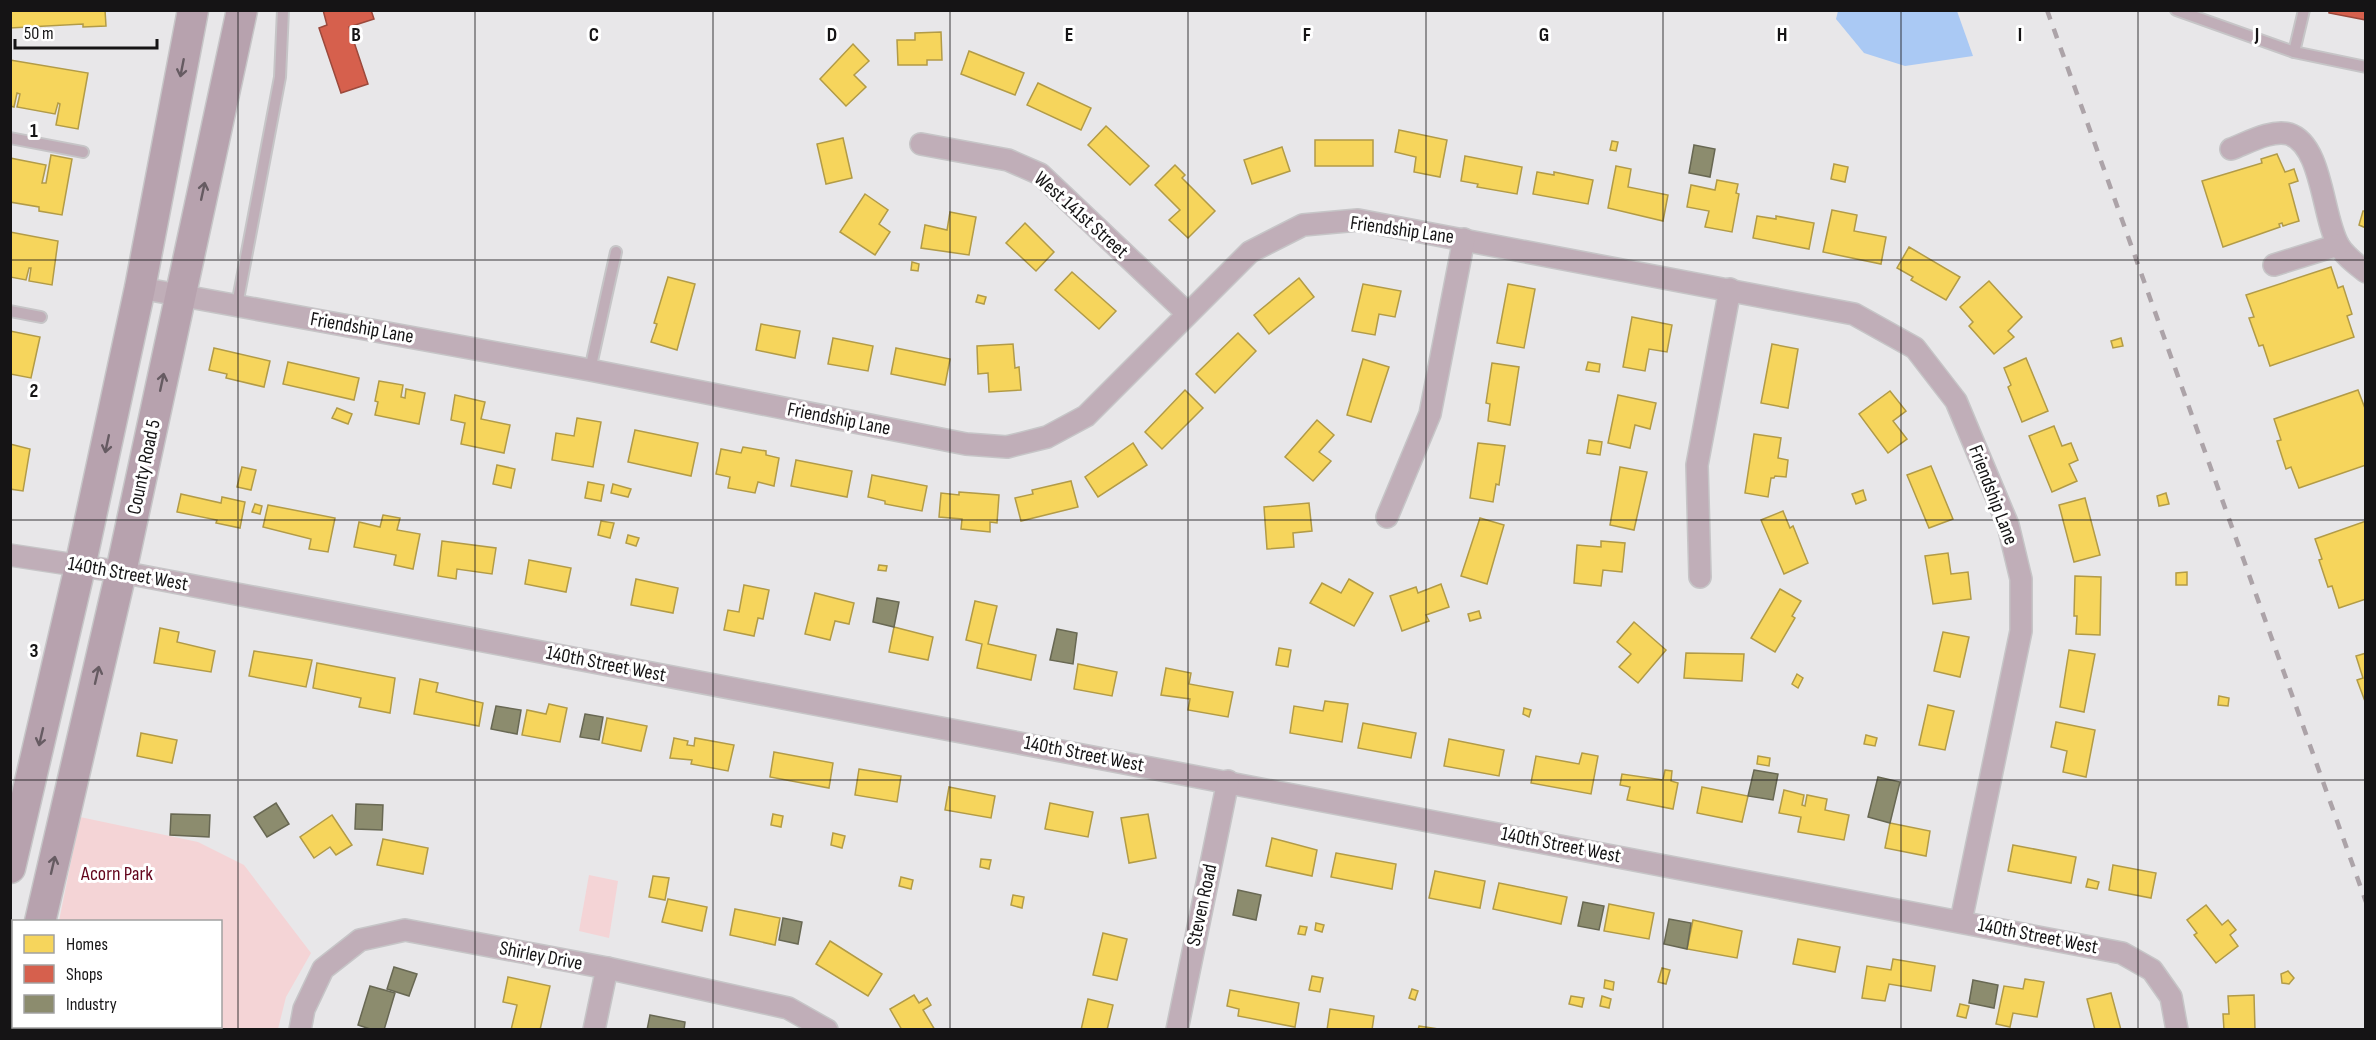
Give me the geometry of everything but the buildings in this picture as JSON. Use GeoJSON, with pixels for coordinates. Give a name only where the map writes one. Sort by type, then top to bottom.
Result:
{"type":"FeatureCollection","features":[{"type":"Feature","properties":{"kind":"main road","name":"County Road 5"},"geometry":{"type":"LineString","coordinates":[[10,868],[80,567],[140,288],[193,10]]}},
{"type":"Feature","properties":{"kind":"main road","name":"County Road 5"},"geometry":{"type":"LineString","coordinates":[[40,920],[121,572],[242,10]]}},
{"type":"Feature","properties":{"kind":"street"},"geometry":{"type":"LineString","coordinates":[[2230,149],[2270,135],[2288,134],[2302,141],[2311,155],[2338,245],[2366,272]]}},
{"type":"Feature","properties":{"kind":"street","name":"West 141st Street"},"geometry":{"type":"LineString","coordinates":[[921,144],[1008,160],[1040,174],[1187,313]]}},
{"type":"Feature","properties":{"kind":"street","name":"Friendship Lane"},"geometry":{"type":"LineString","coordinates":[[140,288],[590,370],[966,444],[1007,447],[1047,438],[1086,416],[1250,252],[1303,225],[1358,220],[1854,314],[1915,348],[1956,401],[2008,525],[2021,579],[2021,631],[1961,921]]}},
{"type":"Feature","properties":{"kind":"street","name":"Friendship Lane"},"geometry":{"type":"LineString","coordinates":[[1387,517],[1430,414],[1464,239]]}},
{"type":"Feature","properties":{"kind":"street"},"geometry":{"type":"LineString","coordinates":[[2274,265],[2338,245]]}},
{"type":"Feature","properties":{"kind":"street"},"geometry":{"type":"LineString","coordinates":[[1700,577],[1697,465],[1730,289]]}},
{"type":"Feature","properties":{"kind":"street","name":"140th Street West"},"geometry":{"type":"LineString","coordinates":[[10,555],[121,572],[2122,953],[2152,970],[2171,997],[2177,1029]]}},
{"type":"Feature","properties":{"kind":"street","name":"Steven Road"},"geometry":{"type":"LineString","coordinates":[[1177,1029],[1228,781]]}},
{"type":"Feature","properties":{"kind":"street","name":"Shirley Drive"},"geometry":{"type":"LineString","coordinates":[[300,1029],[304,1009],[323,969],[360,940],[405,930],[607,969],[788,1008],[826,1029]]}},
{"type":"Feature","properties":{"kind":"street"},"geometry":{"type":"LineString","coordinates":[[594,1029],[607,969]]}},
{"type":"Feature","properties":{"kind":"lane"},"geometry":{"type":"LineString","coordinates":[[237,305],[280,77],[282,10]]}},
{"type":"Feature","properties":{"kind":"lane"},"geometry":{"type":"LineString","coordinates":[[2176,10],[2294,52],[2366,67]]}},
{"type":"Feature","properties":{"kind":"lane"},"geometry":{"type":"LineString","coordinates":[[2294,52],[2304,10]]}},
{"type":"Feature","properties":{"kind":"lane"},"geometry":{"type":"LineString","coordinates":[[10,138],[83,152]]}},
{"type":"Feature","properties":{"kind":"lane"},"geometry":{"type":"LineString","coordinates":[[590,370],[616,252]]}},
{"type":"Feature","properties":{"kind":"lane"},"geometry":{"type":"LineString","coordinates":[[10,311],[41,317]]}},
{"type":"Feature","properties":{"kind":"green space","name":"Acorn Park"},"geometry":{"type":"Polygon","coordinates":[[[80,817],[198,842],[244,865],[311,953],[286,997],[278,1029],[38,1030],[38,1028],[222,1028],[222,920],[59,920],[80,817]]]}},
{"type":"Feature","properties":{"kind":"green space"},"geometry":{"type":"Polygon","coordinates":[[[589,875],[618,881],[609,938],[579,931],[589,875]]]}},
{"type":"Feature","properties":{"kind":"water"},"geometry":{"type":"Polygon","coordinates":[[[1838,11],[1957,11],[1973,56],[1905,66],[1864,53],[1836,19],[1838,11]]]}},
{"type":"Feature","properties":{"kind":"railway"},"geometry":{"type":"LineString","coordinates":[[2047,10],[2366,902]]}}]}
